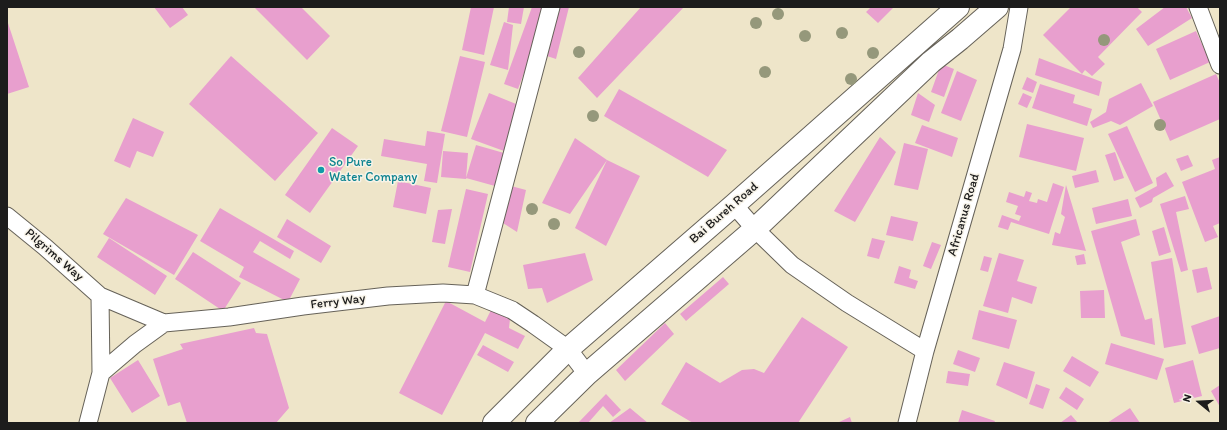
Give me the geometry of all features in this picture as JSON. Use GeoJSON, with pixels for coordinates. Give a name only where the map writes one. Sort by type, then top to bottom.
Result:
{"type":"FeatureCollection","features":[{"type":"Feature","properties":{"kind":"highway","name":"Bai Bureh Road"},"geometry":{"type":"LineString","coordinates":[[494,423],[568,349],[958,7]]}},
{"type":"Feature","properties":{"kind":"highway"},"geometry":{"type":"LineString","coordinates":[[537,423],[587,374],[755,229],[931,62],[997,7]]}},
{"type":"Feature","properties":{"kind":"street"},"geometry":{"type":"LineString","coordinates":[[475,295],[551,7]]}},
{"type":"Feature","properties":{"kind":"street","name":"Africanus Road"},"geometry":{"type":"LineString","coordinates":[[907,423],[925,351],[1012,49],[1019,7]]}},
{"type":"Feature","properties":{"kind":"street"},"geometry":{"type":"LineString","coordinates":[[1198,7],[1220,65]]}},
{"type":"Feature","properties":{"kind":"street"},"geometry":{"type":"LineString","coordinates":[[734,205],[755,229],[792,265],[847,303],[925,351]]}},
{"type":"Feature","properties":{"kind":"street","name":"Pilgrims Way"},"geometry":{"type":"LineString","coordinates":[[7,216],[56,255],[100,296]]}},
{"type":"Feature","properties":{"kind":"street","name":"Ferry Way"},"geometry":{"type":"LineString","coordinates":[[100,296],[164,323],[228,317],[302,306],[388,296],[443,293],[475,295],[512,310],[533,324],[568,349],[587,374]]}},
{"type":"Feature","properties":{"kind":"street"},"geometry":{"type":"LineString","coordinates":[[88,423],[101,373],[100,296]]}},
{"type":"Feature","properties":{"kind":"street"},"geometry":{"type":"LineString","coordinates":[[101,373],[135,344],[164,323]]}},
{"type":"Feature","properties":{"kind":"building"},"geometry":{"type":"Polygon","coordinates":[[[154,7],[182,7],[188,15],[170,28],[154,7]]]}},
{"type":"Feature","properties":{"kind":"building"},"geometry":{"type":"Polygon","coordinates":[[[254,7],[301,7],[330,36],[307,60],[254,7]]]}},
{"type":"Feature","properties":{"kind":"building"},"geometry":{"type":"Polygon","coordinates":[[[471,7],[494,7],[484,55],[462,50],[471,7]]]}},
{"type":"Feature","properties":{"kind":"building"},"geometry":{"type":"Polygon","coordinates":[[[509,7],[524,7],[521,24],[507,22],[509,7]]]}},
{"type":"Feature","properties":{"kind":"building"},"geometry":{"type":"Polygon","coordinates":[[[532,7],[546,7],[545,16],[518,89],[504,84],[532,7]]]}},
{"type":"Feature","properties":{"kind":"building"},"geometry":{"type":"Polygon","coordinates":[[[556,7],[569,7],[556,59],[544,55],[556,7]]]}},
{"type":"Feature","properties":{"kind":"building"},"geometry":{"type":"Polygon","coordinates":[[[641,7],[684,7],[597,98],[578,78],[641,7]]]}},
{"type":"Feature","properties":{"kind":"building"},"geometry":{"type":"Polygon","coordinates":[[[871,7],[894,7],[878,23],[866,12],[871,7]]]}},
{"type":"Feature","properties":{"kind":"building"},"geometry":{"type":"Polygon","coordinates":[[[1071,7],[1137,7],[1142,12],[1098,57],[1105,64],[1092,76],[1085,70],[1082,74],[1043,35],[1071,7]]]}},
{"type":"Feature","properties":{"kind":"building"},"geometry":{"type":"Polygon","coordinates":[[[1165,7],[1186,7],[1192,18],[1148,46],[1136,29],[1165,7]]]}},
{"type":"Feature","properties":{"kind":"building"},"geometry":{"type":"Polygon","coordinates":[[[7,20],[29,87],[7,94],[7,20]]]}},
{"type":"Feature","properties":{"kind":"building"},"geometry":{"type":"Polygon","coordinates":[[[504,22],[513,25],[508,70],[490,65],[504,22]]]}},
{"type":"Feature","properties":{"kind":"building"},"geometry":{"type":"Polygon","coordinates":[[[1196,31],[1210,62],[1170,80],[1156,49],[1196,31]]]}},
{"type":"Feature","properties":{"kind":"building"},"geometry":{"type":"Polygon","coordinates":[[[231,56],[318,133],[275,181],[189,104],[231,56]]]}},
{"type":"Feature","properties":{"kind":"building"},"geometry":{"type":"Polygon","coordinates":[[[460,56],[485,62],[467,137],[441,131],[460,56]]]}},
{"type":"Feature","properties":{"kind":"building"},"geometry":{"type":"Polygon","coordinates":[[[1039,58],[1102,82],[1099,96],[1035,75],[1039,58]]]}},
{"type":"Feature","properties":{"kind":"building"},"geometry":{"type":"Polygon","coordinates":[[[941,64],[954,69],[944,97],[931,92],[941,64]]]}},
{"type":"Feature","properties":{"kind":"building"},"geometry":{"type":"Polygon","coordinates":[[[957,71],[977,80],[961,121],[941,113],[957,71]]]}},
{"type":"Feature","properties":{"kind":"building"},"geometry":{"type":"Polygon","coordinates":[[[1216,74],[1220,83],[1220,119],[1170,141],[1153,102],[1216,74]]]}},
{"type":"Feature","properties":{"kind":"building"},"geometry":{"type":"Polygon","coordinates":[[[1027,77],[1037,82],[1033,93],[1022,89],[1027,77]]]}},
{"type":"Feature","properties":{"kind":"building"},"geometry":{"type":"Polygon","coordinates":[[[1141,83],[1153,106],[1120,125],[1111,121],[1093,128],[1090,122],[1106,112],[1109,99],[1141,83]]]}},
{"type":"Feature","properties":{"kind":"building"},"geometry":{"type":"Polygon","coordinates":[[[1040,84],[1075,95],[1073,103],[1092,109],[1087,126],[1032,108],[1040,84]]]}},
{"type":"Feature","properties":{"kind":"building"},"geometry":{"type":"Polygon","coordinates":[[[619,89],[727,150],[708,177],[604,116],[619,89]]]}},
{"type":"Feature","properties":{"kind":"building"},"geometry":{"type":"Polygon","coordinates":[[[489,93],[521,106],[504,151],[471,139],[489,93]]]}},
{"type":"Feature","properties":{"kind":"building"},"geometry":{"type":"Polygon","coordinates":[[[918,93],[935,105],[929,122],[911,115],[918,93]]]}},
{"type":"Feature","properties":{"kind":"building"},"geometry":{"type":"Polygon","coordinates":[[[1023,93],[1032,97],[1027,108],[1018,104],[1023,93]]]}},
{"type":"Feature","properties":{"kind":"building"},"geometry":{"type":"Polygon","coordinates":[[[133,118],[164,132],[153,157],[137,151],[130,168],[114,161],[133,118]]]}},
{"type":"Feature","properties":{"kind":"building"},"geometry":{"type":"Polygon","coordinates":[[[1027,124],[1084,138],[1076,171],[1019,157],[1027,124]]]}},
{"type":"Feature","properties":{"kind":"building"},"geometry":{"type":"Polygon","coordinates":[[[922,125],[958,138],[952,157],[915,143],[922,125]]]}},
{"type":"Feature","properties":{"kind":"building"},"geometry":{"type":"Polygon","coordinates":[[[1127,126],[1153,183],[1135,192],[1108,134],[1127,126]]]}},
{"type":"Feature","properties":{"kind":"building","name":"So Pure Water Company"},"geometry":{"type":"Polygon","coordinates":[[[332,128],[358,146],[310,213],[285,195],[332,128]]]}},
{"type":"Feature","properties":{"kind":"building"},"geometry":{"type":"Polygon","coordinates":[[[427,131],[445,134],[437,183],[424,181],[427,164],[381,156],[384,139],[425,146],[427,131]]]}},
{"type":"Feature","properties":{"kind":"building"},"geometry":{"type":"Polygon","coordinates":[[[880,137],[896,152],[855,222],[834,211],[880,137]]]}},
{"type":"Feature","properties":{"kind":"building"},"geometry":{"type":"Polygon","coordinates":[[[575,138],[607,160],[570,214],[542,203],[575,138]]]}},
{"type":"Feature","properties":{"kind":"building"},"geometry":{"type":"Polygon","coordinates":[[[904,143],[928,149],[918,190],[894,185],[904,143]]]}},
{"type":"Feature","properties":{"kind":"building"},"geometry":{"type":"Polygon","coordinates":[[[476,145],[504,153],[495,186],[466,178],[476,145]]]}},
{"type":"Feature","properties":{"kind":"building"},"geometry":{"type":"Polygon","coordinates":[[[443,151],[468,153],[466,179],[441,177],[443,151]]]}},
{"type":"Feature","properties":{"kind":"building"},"geometry":{"type":"Polygon","coordinates":[[[1115,152],[1124,178],[1114,181],[1105,155],[1115,152]]]}},
{"type":"Feature","properties":{"kind":"building"},"geometry":{"type":"Polygon","coordinates":[[[1188,155],[1193,166],[1181,171],[1176,159],[1188,155]]]}},
{"type":"Feature","properties":{"kind":"building"},"geometry":{"type":"Polygon","coordinates":[[[1220,157],[1220,223],[1213,226],[1218,237],[1205,242],[1182,182],[1215,169],[1212,160],[1220,157]]]}},
{"type":"Feature","properties":{"kind":"building"},"geometry":{"type":"Polygon","coordinates":[[[607,160],[640,176],[606,246],[575,228],[607,160]]]}},
{"type":"Feature","properties":{"kind":"building"},"geometry":{"type":"Polygon","coordinates":[[[1096,170],[1099,182],[1075,188],[1072,176],[1096,170]]]}},
{"type":"Feature","properties":{"kind":"building"},"geometry":{"type":"Polygon","coordinates":[[[1166,172],[1174,186],[1153,198],[1152,202],[1140,208],[1135,198],[1157,186],[1156,178],[1166,172]]]}},
{"type":"Feature","properties":{"kind":"building"},"geometry":{"type":"Polygon","coordinates":[[[398,181],[431,188],[426,214],[393,207],[398,181]]]}},
{"type":"Feature","properties":{"kind":"building"},"geometry":{"type":"Polygon","coordinates":[[[1053,183],[1064,187],[1049,234],[1011,222],[1008,230],[998,227],[1002,215],[1019,221],[1021,216],[1015,214],[1018,206],[1006,202],[1009,192],[1024,197],[1026,191],[1032,193],[1029,201],[1037,203],[1038,199],[1047,202],[1053,183]]]}},
{"type":"Feature","properties":{"kind":"building"},"geometry":{"type":"Polygon","coordinates":[[[1066,185],[1086,251],[1052,245],[1055,232],[1060,234],[1065,217],[1061,214],[1066,185]]]}},
{"type":"Feature","properties":{"kind":"building"},"geometry":{"type":"Polygon","coordinates":[[[511,186],[526,190],[517,232],[503,223],[511,186]]]}},
{"type":"Feature","properties":{"kind":"building"},"geometry":{"type":"Polygon","coordinates":[[[466,189],[488,194],[470,272],[448,267],[466,189]]]}},
{"type":"Feature","properties":{"kind":"building"},"geometry":{"type":"Polygon","coordinates":[[[1185,196],[1189,209],[1176,212],[1188,270],[1181,272],[1160,204],[1185,196]]]}},
{"type":"Feature","properties":{"kind":"building"},"geometry":{"type":"Polygon","coordinates":[[[126,198],[198,235],[174,275],[103,234],[126,198]]]}},
{"type":"Feature","properties":{"kind":"building"},"geometry":{"type":"Polygon","coordinates":[[[1128,199],[1132,216],[1096,224],[1092,208],[1128,199]]]}},
{"type":"Feature","properties":{"kind":"building"},"geometry":{"type":"Polygon","coordinates":[[[220,208],[294,251],[290,259],[260,241],[253,252],[300,279],[288,302],[239,277],[244,267],[200,241],[220,208]]]}},
{"type":"Feature","properties":{"kind":"building"},"geometry":{"type":"Polygon","coordinates":[[[452,209],[445,244],[432,242],[438,210],[452,209]]]}},
{"type":"Feature","properties":{"kind":"building"},"geometry":{"type":"Polygon","coordinates":[[[891,216],[918,222],[913,241],[886,235],[891,216]]]}},
{"type":"Feature","properties":{"kind":"building"},"geometry":{"type":"Polygon","coordinates":[[[287,219],[331,246],[321,263],[277,237],[287,219]]]}},
{"type":"Feature","properties":{"kind":"building"},"geometry":{"type":"Polygon","coordinates":[[[1136,219],[1140,235],[1121,242],[1145,320],[1152,318],[1155,345],[1121,336],[1091,231],[1136,219]]]}},
{"type":"Feature","properties":{"kind":"building"},"geometry":{"type":"Polygon","coordinates":[[[1164,227],[1171,252],[1159,256],[1152,231],[1164,227]]]}},
{"type":"Feature","properties":{"kind":"building"},"geometry":{"type":"Polygon","coordinates":[[[109,238],[167,276],[155,295],[97,257],[109,238]]]}},
{"type":"Feature","properties":{"kind":"building"},"geometry":{"type":"Polygon","coordinates":[[[872,238],[885,241],[879,259],[867,256],[872,238]]]}},
{"type":"Feature","properties":{"kind":"building"},"geometry":{"type":"Polygon","coordinates":[[[932,242],[941,245],[931,269],[923,266],[932,242]]]}},
{"type":"Feature","properties":{"kind":"building"},"geometry":{"type":"Polygon","coordinates":[[[193,252],[241,283],[223,311],[175,279],[193,252]]]}},
{"type":"Feature","properties":{"kind":"building"},"geometry":{"type":"Polygon","coordinates":[[[585,253],[593,280],[547,303],[542,288],[528,289],[523,265],[585,253]]]}},
{"type":"Feature","properties":{"kind":"building"},"geometry":{"type":"Polygon","coordinates":[[[999,253],[1024,260],[1017,281],[1037,287],[1032,304],[1012,297],[1008,313],[983,306],[999,253]]]}},
{"type":"Feature","properties":{"kind":"building"},"geometry":{"type":"Polygon","coordinates":[[[1084,254],[1086,264],[1077,265],[1075,256],[1084,254]]]}},
{"type":"Feature","properties":{"kind":"building"},"geometry":{"type":"Polygon","coordinates":[[[984,256],[992,258],[988,272],[980,270],[984,256]]]}},
{"type":"Feature","properties":{"kind":"building"},"geometry":{"type":"Polygon","coordinates":[[[1172,258],[1186,344],[1164,348],[1151,262],[1172,258]]]}},
{"type":"Feature","properties":{"kind":"building"},"geometry":{"type":"Polygon","coordinates":[[[899,266],[911,270],[909,278],[918,281],[915,289],[894,283],[899,266]]]}},
{"type":"Feature","properties":{"kind":"building"},"geometry":{"type":"Polygon","coordinates":[[[1207,267],[1212,289],[1197,293],[1192,270],[1207,267]]]}},
{"type":"Feature","properties":{"kind":"building"},"geometry":{"type":"Polygon","coordinates":[[[723,277],[729,284],[686,321],[680,314],[723,277]]]}},
{"type":"Feature","properties":{"kind":"building"},"geometry":{"type":"Polygon","coordinates":[[[1104,290],[1105,318],[1081,318],[1080,291],[1104,290]]]}},
{"type":"Feature","properties":{"kind":"building"},"geometry":{"type":"Polygon","coordinates":[[[446,301],[485,322],[491,310],[510,319],[509,328],[525,336],[518,349],[485,333],[442,415],[399,393],[446,301]]]}},
{"type":"Feature","properties":{"kind":"building"},"geometry":{"type":"Polygon","coordinates":[[[979,310],[1017,320],[1009,349],[972,339],[979,310]]]}},
{"type":"Feature","properties":{"kind":"building"},"geometry":{"type":"Polygon","coordinates":[[[1220,316],[1220,348],[1199,354],[1191,326],[1220,316]]]}},
{"type":"Feature","properties":{"kind":"building"},"geometry":{"type":"Polygon","coordinates":[[[802,317],[848,347],[798,423],[693,423],[661,404],[686,362],[720,383],[742,370],[754,369],[764,373],[802,317]]]}},
{"type":"Feature","properties":{"kind":"building"},"geometry":{"type":"Polygon","coordinates":[[[665,323],[674,334],[625,381],[616,370],[665,323]]]}},
{"type":"Feature","properties":{"kind":"building"},"geometry":{"type":"Polygon","coordinates":[[[254,328],[256,333],[267,334],[289,408],[276,423],[187,423],[180,402],[168,406],[153,359],[183,349],[180,344],[254,328]]]}},
{"type":"Feature","properties":{"kind":"building"},"geometry":{"type":"Polygon","coordinates":[[[1111,343],[1164,359],[1157,380],[1105,364],[1111,343]]]}},
{"type":"Feature","properties":{"kind":"building"},"geometry":{"type":"Polygon","coordinates":[[[483,345],[514,362],[508,372],[477,355],[483,345]]]}},
{"type":"Feature","properties":{"kind":"building"},"geometry":{"type":"Polygon","coordinates":[[[958,350],[980,358],[975,372],[953,364],[958,350]]]}},
{"type":"Feature","properties":{"kind":"building"},"geometry":{"type":"Polygon","coordinates":[[[1072,356],[1099,372],[1090,387],[1063,371],[1072,356]]]}},
{"type":"Feature","properties":{"kind":"building"},"geometry":{"type":"Polygon","coordinates":[[[138,360],[160,396],[132,413],[110,378],[138,360]]]}},
{"type":"Feature","properties":{"kind":"building"},"geometry":{"type":"Polygon","coordinates":[[[1193,360],[1202,396],[1174,403],[1165,368],[1193,360]]]}},
{"type":"Feature","properties":{"kind":"building"},"geometry":{"type":"Polygon","coordinates":[[[1004,362],[1035,372],[1027,399],[996,385],[1004,362]]]}},
{"type":"Feature","properties":{"kind":"building"},"geometry":{"type":"Polygon","coordinates":[[[948,371],[970,374],[968,386],[946,383],[948,371]]]}},
{"type":"Feature","properties":{"kind":"building"},"geometry":{"type":"Polygon","coordinates":[[[1036,384],[1050,389],[1043,409],[1029,404],[1036,384]]]}},
{"type":"Feature","properties":{"kind":"building"},"geometry":{"type":"Polygon","coordinates":[[[1220,385],[1220,407],[1211,391],[1220,385]]]}},
{"type":"Feature","properties":{"kind":"building"},"geometry":{"type":"Polygon","coordinates":[[[1066,387],[1084,399],[1077,410],[1059,398],[1066,387]]]}},
{"type":"Feature","properties":{"kind":"building"},"geometry":{"type":"Polygon","coordinates":[[[606,394],[621,410],[613,417],[603,406],[588,423],[578,423],[606,394]]]}},
{"type":"Feature","properties":{"kind":"building"},"geometry":{"type":"Polygon","coordinates":[[[630,408],[648,423],[609,423],[630,408]]]}},
{"type":"Feature","properties":{"kind":"building"},"geometry":{"type":"Polygon","coordinates":[[[1130,408],[1140,423],[1107,423],[1130,408]]]}},
{"type":"Feature","properties":{"kind":"building"},"geometry":{"type":"Polygon","coordinates":[[[962,410],[995,421],[994,423],[958,423],[962,410]]]}},
{"type":"Feature","properties":{"kind":"building"},"geometry":{"type":"Polygon","coordinates":[[[1071,415],[1078,423],[1060,423],[1071,415]]]}},
{"type":"Feature","properties":{"kind":"building"},"geometry":{"type":"Polygon","coordinates":[[[850,417],[852,423],[837,423],[850,417]]]}},
{"type":"Feature","properties":{"kind":"place","name":"So Pure Water Company"},"geometry":{"type":"Point","coordinates":[321,170]}}]}
